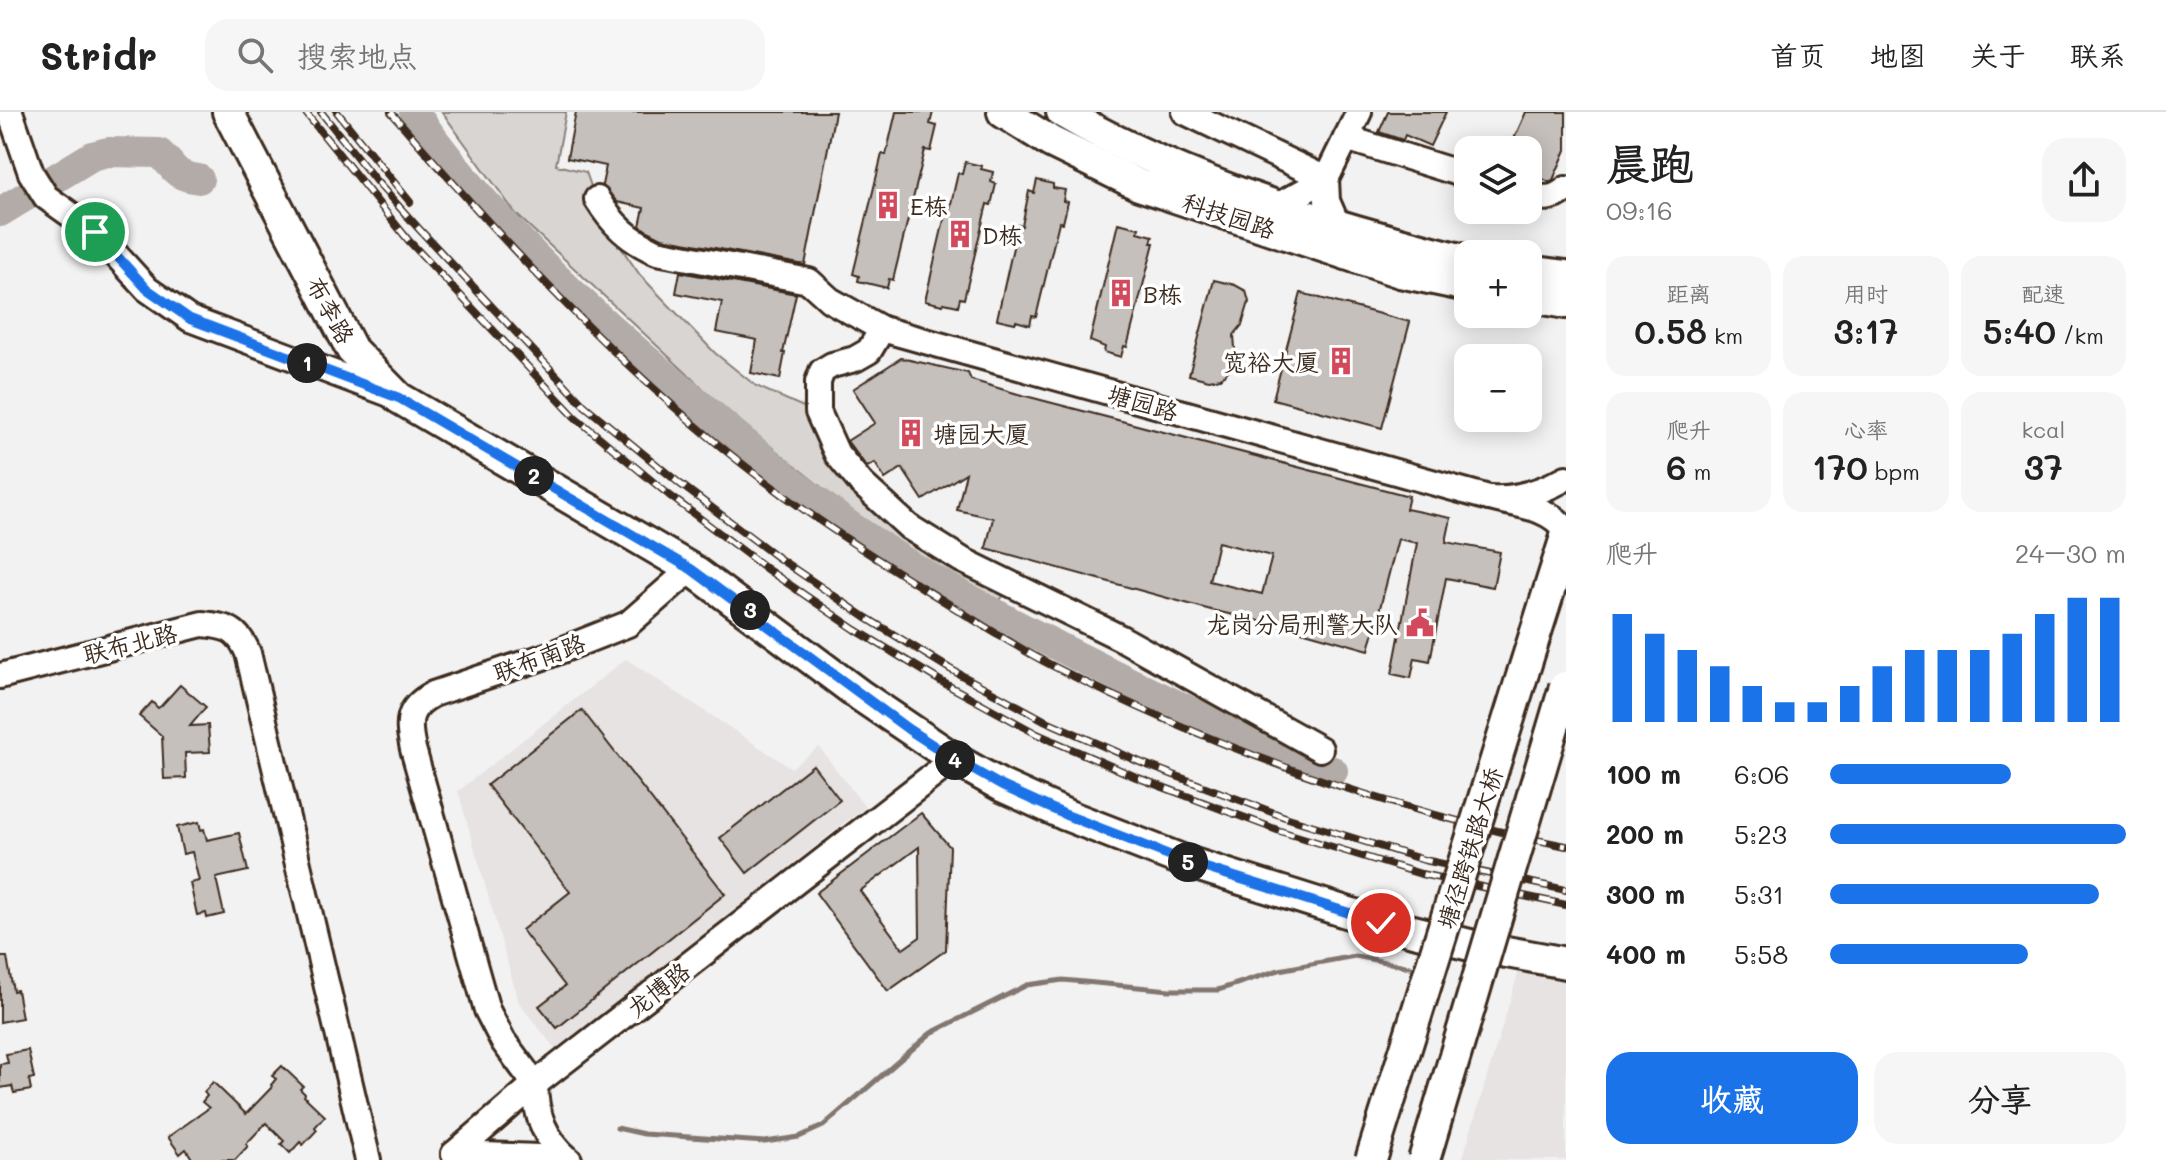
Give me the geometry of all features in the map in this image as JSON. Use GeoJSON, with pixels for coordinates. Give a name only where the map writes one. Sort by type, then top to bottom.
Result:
{"type":"FeatureCollection","features":[{"type":"Feature","properties":{"kind":"main road","name":"布李路"},"geometry":{"type":"LineString","coordinates":[[228,112],[352,350],[399,398],[691,569],[861,696],[954,759],[1002,786],[1066,815],[1187,862],[1381,923],[1474,946],[1566,963]]}},
{"type":"Feature","properties":{"kind":"main road","name":"科技园路"},"geometry":{"type":"LineString","coordinates":[[1003,112],[1051,142],[1139,185],[1400,272],[1454,283]]}},
{"type":"Feature","properties":{"kind":"main road","name":"科技园路"},"geometry":{"type":"LineString","coordinates":[[1062,112],[1093,130],[1225,187],[1337,224],[1454,257]]}},
{"type":"Feature","properties":{"kind":"main road"},"geometry":{"type":"LineString","coordinates":[[1400,272],[1436,292],[1454,295]]}},
{"type":"Feature","properties":{"kind":"main road"},"geometry":{"type":"LineString","coordinates":[[1542,273],[1566,276]]}},
{"type":"Feature","properties":{"kind":"main road"},"geometry":{"type":"LineString","coordinates":[[1542,299],[1566,303]]}},
{"type":"Feature","properties":{"kind":"main road"},"geometry":{"type":"LineString","coordinates":[[1542,311],[1566,315]]}},
{"type":"Feature","properties":{"kind":"main road","name":"塘径跨铁路大桥"},"geometry":{"type":"LineString","coordinates":[[1371,1160],[1566,534]]}},
{"type":"Feature","properties":{"kind":"main road","name":"塘径跨铁路大桥"},"geometry":{"type":"LineString","coordinates":[[1424,1160],[1566,685]]}},
{"type":"Feature","properties":{"kind":"main road"},"geometry":{"type":"LineString","coordinates":[[1442,1160],[1439,1131],[1443,1091],[1474,946]]}},
{"type":"Feature","properties":{"kind":"street"},"geometry":{"type":"LineString","coordinates":[[10,112],[31,173],[46,197],[95,232],[147,289],[190,319],[399,398]]}},
{"type":"Feature","properties":{"kind":"street"},"geometry":{"type":"LineString","coordinates":[[1185,112],[1326,179]]}},
{"type":"Feature","properties":{"kind":"street"},"geometry":{"type":"LineString","coordinates":[[1337,224],[1327,201],[1326,179],[1359,112]]}},
{"type":"Feature","properties":{"kind":"street"},"geometry":{"type":"LineString","coordinates":[[1346,138],[1454,172]]}},
{"type":"Feature","properties":{"kind":"street"},"geometry":{"type":"LineString","coordinates":[[1279,205],[1326,179]]}},
{"type":"Feature","properties":{"kind":"street"},"geometry":{"type":"LineString","coordinates":[[1542,198],[1549,199],[1566,189]]}},
{"type":"Feature","properties":{"kind":"street","name":"塘园路"},"geometry":{"type":"LineString","coordinates":[[597,199],[624,235],[657,252],[809,281],[830,300],[882,329],[1543,511],[1560,523],[1566,534]]}},
{"type":"Feature","properties":{"kind":"street"},"geometry":{"type":"LineString","coordinates":[[882,329],[869,351],[822,371],[816,397],[818,412],[837,454],[861,483],[909,527],[962,560],[1121,638],[1320,749]]}},
{"type":"Feature","properties":{"kind":"street","name":"塘园路"},"geometry":{"type":"LineString","coordinates":[[1489,498],[1516,497],[1544,489],[1566,478]]}},
{"type":"Feature","properties":{"kind":"street","name":"联布南路"},"geometry":{"type":"LineString","coordinates":[[535,1084],[503,1041],[487,1010],[413,749],[409,717],[419,701],[433,694],[549,655],[628,624],[691,569]]}},
{"type":"Feature","properties":{"kind":"street","name":"联布北路"},"geometry":{"type":"LineString","coordinates":[[0,676],[202,624],[231,630],[242,639],[248,653],[368,1160]]}},
{"type":"Feature","properties":{"kind":"street","name":"龙博路"},"geometry":{"type":"LineString","coordinates":[[567,1159],[454,1154],[535,1084],[954,759]]}},
{"type":"Feature","properties":{"kind":"street"},"geometry":{"type":"LineString","coordinates":[[535,1084],[541,1125],[556,1149],[567,1159]]}},
{"type":"Feature","properties":{"kind":"shaded area"},"geometry":{"type":"Polygon","coordinates":[[[442,112],[566,112],[556,165],[586,172],[604,223],[640,275],[715,353],[756,386],[808,409],[827,460],[1005,594],[995,606],[846,507],[727,411],[516,214],[442,112]]]}},
{"type":"Feature","properties":{"kind":"shaded area"},"geometry":{"type":"Polygon","coordinates":[[[626,659],[791,768],[819,747],[865,807],[556,1050],[519,1003],[458,791],[626,659]]]}},
{"type":"Feature","properties":{"kind":"shaded area"},"geometry":{"type":"Polygon","coordinates":[[[1520,967],[1566,972],[1566,1160],[1476,1160],[1463,1157],[1520,967]]]}},
{"type":"Feature","properties":{"kind":"building"},"geometry":{"type":"Polygon","coordinates":[[[576,112],[835,112],[805,265],[662,238],[640,226],[644,208],[617,202],[602,185],[606,166],[567,158],[576,112]]]}},
{"type":"Feature","properties":{"kind":"building","name":"E栋"},"geometry":{"type":"Polygon","coordinates":[[[896,112],[933,112],[930,124],[937,126],[931,151],[925,150],[893,280],[889,279],[887,288],[858,281],[859,276],[853,274],[882,154],[886,155],[896,112]]]}},
{"type":"Feature","properties":{"kind":"building"},"geometry":{"type":"Polygon","coordinates":[[[1388,112],[1446,112],[1430,146],[1405,135],[1403,140],[1379,132],[1388,112]]]}},
{"type":"Feature","properties":{"kind":"building"},"geometry":{"type":"Polygon","coordinates":[[[1526,112],[1566,112],[1566,150],[1553,180],[1549,182],[1542,179],[1542,136],[1515,136],[1526,112]]]}},
{"type":"Feature","properties":{"kind":"building","name":"D栋"},"geometry":{"type":"Polygon","coordinates":[[[965,162],[993,172],[991,182],[996,184],[991,205],[987,204],[964,299],[960,298],[958,306],[943,305],[925,301],[947,207],[950,208],[958,173],[962,174],[965,162]]]}},
{"type":"Feature","properties":{"kind":"building"},"geometry":{"type":"Polygon","coordinates":[[[1037,180],[1065,190],[1063,201],[1068,202],[1063,223],[1059,222],[1036,317],[1032,316],[1030,325],[997,319],[1018,225],[1022,226],[1029,191],[1034,193],[1037,180]]]}},
{"type":"Feature","properties":{"kind":"building","name":"B栋"},"geometry":{"type":"Polygon","coordinates":[[[1118,223],[1139,228],[1138,232],[1153,236],[1151,243],[1154,243],[1127,347],[1124,346],[1121,357],[1104,352],[1105,347],[1090,341],[1118,223]]]}},
{"type":"Feature","properties":{"kind":"building"},"geometry":{"type":"Polygon","coordinates":[[[680,272],[796,294],[780,379],[751,373],[757,340],[716,332],[722,302],[676,293],[680,272]]]}},
{"type":"Feature","properties":{"kind":"building"},"geometry":{"type":"Polygon","coordinates":[[[1214,280],[1246,291],[1249,302],[1242,325],[1234,335],[1235,348],[1229,370],[1221,378],[1209,380],[1189,375],[1214,280]]]}},
{"type":"Feature","properties":{"kind":"building","name":"宽裕大厦"},"geometry":{"type":"Polygon","coordinates":[[[1301,293],[1410,322],[1382,428],[1273,399],[1301,293]]]}},
{"type":"Feature","properties":{"kind":"building"},"geometry":{"type":"Polygon","coordinates":[[[901,358],[968,373],[971,380],[1018,394],[1409,496],[1406,509],[1451,518],[1446,542],[1500,552],[1493,587],[1446,578],[1430,661],[1415,658],[1411,678],[1392,674],[1417,543],[1398,539],[1369,650],[1211,610],[986,548],[993,518],[957,510],[966,473],[923,500],[902,468],[885,479],[875,463],[867,467],[847,441],[875,423],[853,389],[901,358]],[[1218,542],[1209,581],[1262,594],[1272,556],[1218,542]]]}},
{"type":"Feature","properties":{"kind":"building"},"geometry":{"type":"Polygon","coordinates":[[[180,685],[206,707],[190,726],[208,725],[210,752],[185,753],[186,778],[164,779],[162,736],[139,716],[152,702],[158,708],[161,706],[180,685]]]}},
{"type":"Feature","properties":{"kind":"building"},"geometry":{"type":"Polygon","coordinates":[[[582,710],[725,894],[557,1028],[539,1006],[565,986],[522,930],[570,892],[487,785],[582,710]]]}},
{"type":"Feature","properties":{"kind":"building"},"geometry":{"type":"Polygon","coordinates":[[[813,765],[840,800],[747,873],[720,838],[813,765]]]}},
{"type":"Feature","properties":{"kind":"building"},"geometry":{"type":"Polygon","coordinates":[[[921,813],[950,847],[946,950],[888,991],[816,893],[921,813]],[[919,847],[860,891],[903,949],[920,937],[919,847]]]}},
{"type":"Feature","properties":{"kind":"building"},"geometry":{"type":"Polygon","coordinates":[[[199,822],[207,840],[239,833],[248,871],[216,878],[224,914],[207,918],[206,913],[197,915],[190,883],[199,881],[192,852],[183,854],[177,827],[199,822]]]}},
{"type":"Feature","properties":{"kind":"building"},"geometry":{"type":"Polygon","coordinates":[[[0,957],[7,957],[22,1018],[0,1022],[0,957]]]}},
{"type":"Feature","properties":{"kind":"building"},"geometry":{"type":"Polygon","coordinates":[[[28,1050],[34,1078],[29,1079],[31,1090],[14,1093],[12,1086],[0,1088],[0,1064],[8,1063],[6,1054],[28,1050]]]}},
{"type":"Feature","properties":{"kind":"building"},"geometry":{"type":"Polygon","coordinates":[[[282,1066],[303,1086],[300,1089],[304,1096],[325,1116],[303,1145],[300,1142],[290,1153],[281,1144],[284,1141],[266,1123],[235,1160],[193,1160],[186,1149],[180,1154],[168,1137],[209,1108],[202,1102],[207,1096],[204,1092],[213,1082],[246,1114],[272,1087],[276,1079],[272,1076],[282,1066]]]}},
{"type":"Feature","properties":{"kind":"waterway"},"geometry":{"type":"LineString","coordinates":[[414,112],[474,190],[575,296],[752,449],[851,527],[949,588],[1085,660],[1238,733],[1333,771]]}},
{"type":"Feature","properties":{"kind":"waterway"},"geometry":{"type":"LineString","coordinates":[[0,212],[92,156],[108,152],[159,153],[179,173],[199,179]]}},
{"type":"Feature","properties":{"kind":"waterway"},"geometry":{"type":"LineString","coordinates":[[617,1128],[644,1134],[765,1142],[799,1137],[823,1126],[931,1033],[1027,985],[1063,980],[1170,990],[1218,990],[1279,970],[1355,956],[1420,969]]}},
{"type":"Feature","properties":{"kind":"railway"},"geometry":{"type":"LineString","coordinates":[[305,112],[409,241],[575,417],[669,495],[768,570],[856,630],[1037,734],[1136,777],[1280,831],[1421,874],[1566,905]]}},
{"type":"Feature","properties":{"kind":"railway"},"geometry":{"type":"LineString","coordinates":[[321,112],[376,181],[585,406],[679,483],[777,557],[865,617],[950,669],[1044,720],[1142,763],[1285,817],[1424,860],[1566,890]]}},
{"type":"Feature","properties":{"kind":"railway"},"geometry":{"type":"LineString","coordinates":[[337,112],[410,202]]}},
{"type":"Feature","properties":{"kind":"railway"},"geometry":{"type":"LineString","coordinates":[[391,112],[546,283],[670,403],[790,500],[970,618],[1035,656],[1112,695],[1238,749],[1368,795],[1566,846]]}},
{"type":"Feature","properties":{"kind":"place","name":"E栋"},"geometry":{"type":"Point","coordinates":[888,205]}},
{"type":"Feature","properties":{"kind":"place","name":"D栋"},"geometry":{"type":"Point","coordinates":[960,234]}},
{"type":"Feature","properties":{"kind":"place","name":"B栋"},"geometry":{"type":"Point","coordinates":[1121,293]}},
{"type":"Feature","properties":{"kind":"place","name":"宽裕大厦"},"geometry":{"type":"Point","coordinates":[1341,361]}},
{"type":"Feature","properties":{"kind":"place","name":"塘园大厦"},"geometry":{"type":"Point","coordinates":[911,433]}},
{"type":"Feature","properties":{"kind":"place","name":"龙岗分局刑警大队"},"geometry":{"type":"Point","coordinates":[1420,623]}},
{"type":"Feature","properties":{"kind":"route"},"geometry":{"type":"LineString","coordinates":[[95,232],[147,289],[190,319],[399,398],[691,569],[908,729],[1002,786],[1066,815],[1187,862],[1381,923]]}}]}
